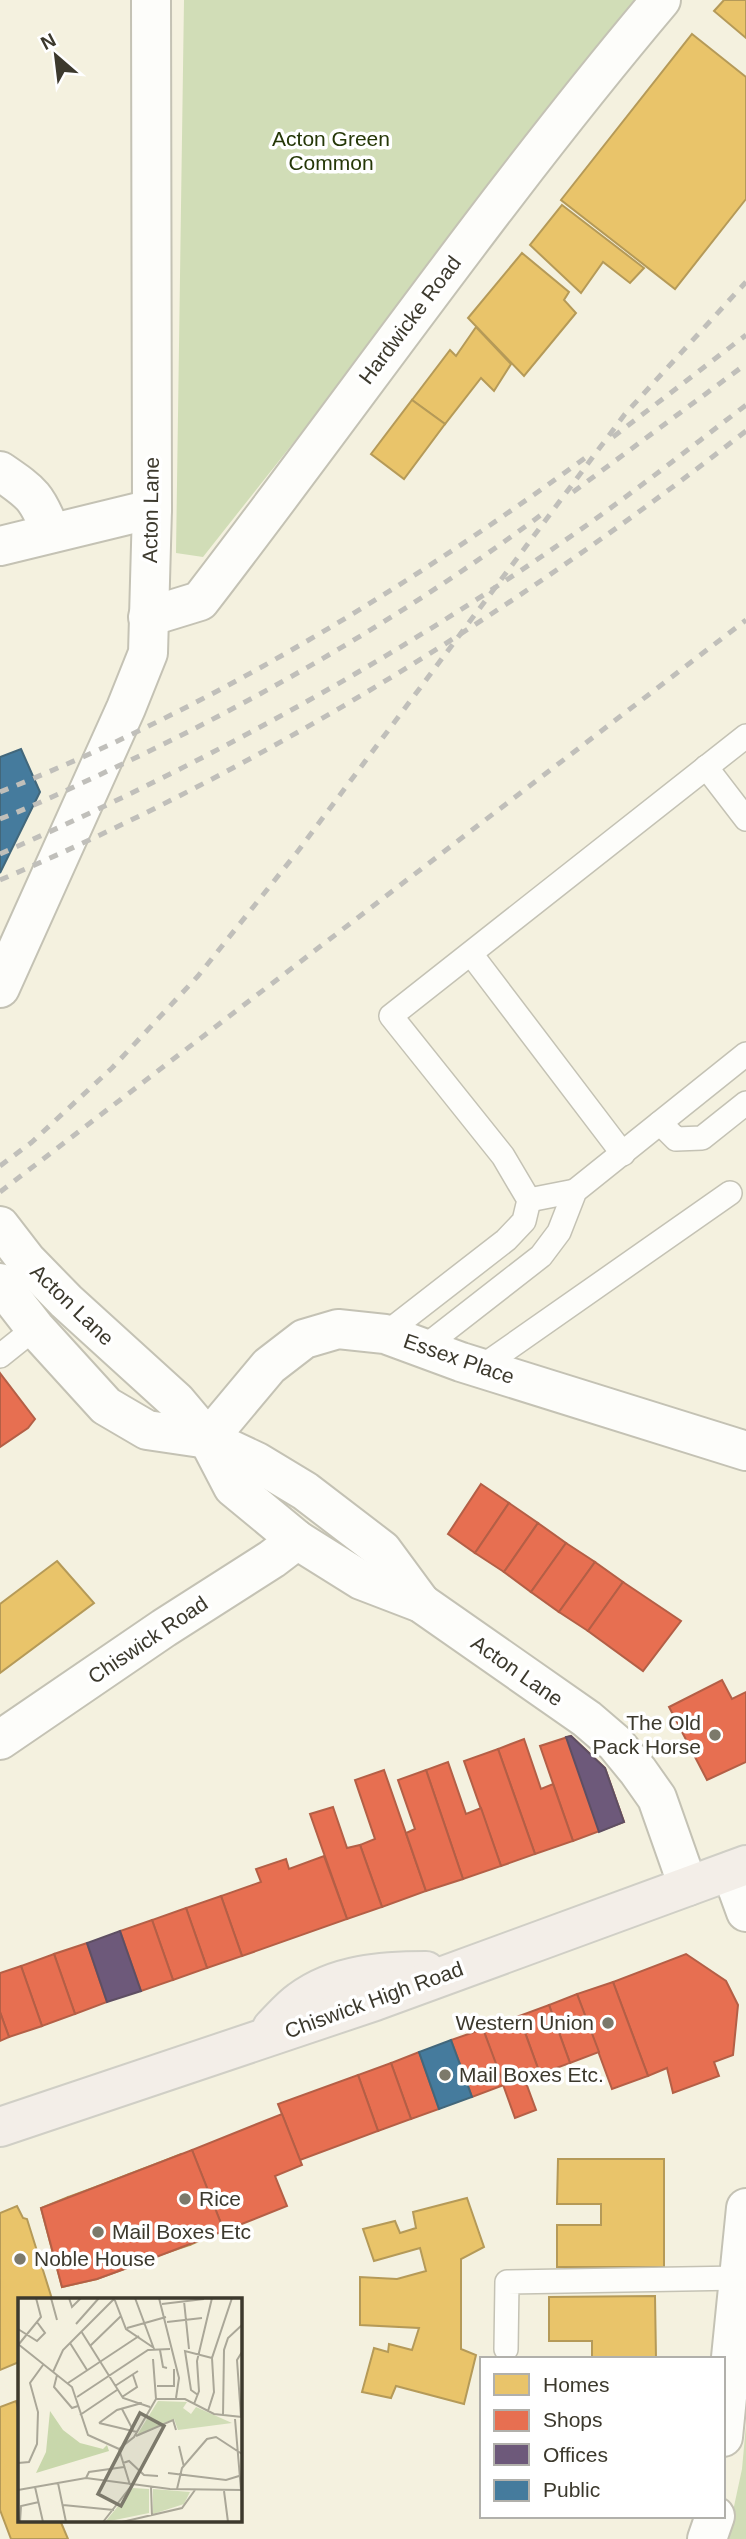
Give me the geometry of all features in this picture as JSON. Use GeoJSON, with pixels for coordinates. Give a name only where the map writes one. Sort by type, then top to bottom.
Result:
{"type":"FeatureCollection","features":[{"type":"Feature","properties":{"kind":"main road","name":"Acton Lane"},"geometry":{"type":"LineString","coordinates":[[0,988],[148,653],[152,509],[151,0]]}},
{"type":"Feature","properties":{"kind":"main road","name":"Hardwicke Road"},"geometry":{"type":"LineString","coordinates":[[148,617],[200,601],[431,291],[661,0]]}},
{"type":"Feature","properties":{"kind":"main road"},"geometry":{"type":"LineString","coordinates":[[0,471],[28,490],[40,505],[51,533]]}},
{"type":"Feature","properties":{"kind":"main road"},"geometry":{"type":"LineString","coordinates":[[0,546],[152,509]]}},
{"type":"Feature","properties":{"kind":"main road","name":"Acton Lane"},"geometry":{"type":"LineString","coordinates":[[0,1226],[13,1272],[35,1328],[106,1406],[147,1430],[208,1439],[257,1461],[305,1491],[382,1550],[421,1603]]}},
{"type":"Feature","properties":{"kind":"main road","name":"Acton Lane"},"geometry":{"type":"LineString","coordinates":[[13,1272],[66,1301],[176,1401],[208,1439],[233,1487],[297,1541],[361,1580],[421,1603],[587,1719],[615,1744],[638,1770],[657,1798],[688,1886]]}},
{"type":"Feature","properties":{"kind":"main road","name":"Essex Place"},"geometry":{"type":"LineString","coordinates":[[208,1439],[269,1366],[304,1339],[338,1329],[386,1334],[480,1368],[746,1451]]}},
{"type":"Feature","properties":{"kind":"main road","name":"Chiswick Road"},"geometry":{"type":"LineString","coordinates":[[0,1741],[164,1628],[297,1541]]}},
{"type":"Feature","properties":{"kind":"main road"},"geometry":{"type":"LineString","coordinates":[[739,1868],[746,1912]]}},
{"type":"Feature","properties":{"kind":"main road","name":"Chiswick High Road"},"geometry":{"type":"LineString","coordinates":[[0,2127],[258,2041],[300,2001],[366,1973],[457,1971],[739,1868]]}},
{"type":"Feature","properties":{"kind":"main road"},"geometry":{"type":"LineString","coordinates":[[725,2418],[746,2208]]}},
{"type":"Feature","properties":{"kind":"main road"},"geometry":{"type":"LineString","coordinates":[[707,2539],[714,2518]]}},
{"type":"Feature","properties":{"kind":"lane"},"geometry":{"type":"LineString","coordinates":[[386,1334],[506,1240],[524,1221],[529,1200],[503,1157],[391,1016],[746,736]]}},
{"type":"Feature","properties":{"kind":"lane"},"geometry":{"type":"LineString","coordinates":[[706,767],[746,819]]}},
{"type":"Feature","properties":{"kind":"lane"},"geometry":{"type":"LineString","coordinates":[[471,954],[623,1154]]}},
{"type":"Feature","properties":{"kind":"lane"},"geometry":{"type":"LineString","coordinates":[[529,1200],[575,1191],[746,1054]]}},
{"type":"Feature","properties":{"kind":"lane"},"geometry":{"type":"LineString","coordinates":[[660,1123],[676,1139],[702,1138],[746,1103]]}},
{"type":"Feature","properties":{"kind":"lane"},"geometry":{"type":"LineString","coordinates":[[423,1348],[541,1256],[558,1232],[575,1191]]}},
{"type":"Feature","properties":{"kind":"lane"},"geometry":{"type":"LineString","coordinates":[[480,1368],[730,1194]]}},
{"type":"Feature","properties":{"kind":"lane"},"geometry":{"type":"LineString","coordinates":[[0,1356],[35,1328]]}},
{"type":"Feature","properties":{"kind":"lane"},"geometry":{"type":"LineString","coordinates":[[506,2349],[507,2282],[740,2278]]}},
{"type":"Feature","properties":{"kind":"green space","name":"Acton Green Common"},"geometry":{"type":"Polygon","coordinates":[[[184,0],[646,0],[203,557],[176,553],[184,0]]]}},
{"type":"Feature","properties":{"kind":"green space"},"geometry":{"type":"Polygon","coordinates":[[[746,2425],[746,2539],[727,2539],[742,2469],[746,2425]]]}},
{"type":"Feature","properties":{"kind":"building: Homes"},"geometry":{"type":"Polygon","coordinates":[[[724,0],[746,0],[746,38],[714,11],[724,0]]]}},
{"type":"Feature","properties":{"kind":"building: Homes"},"geometry":{"type":"Polygon","coordinates":[[[692,34],[746,77],[746,199],[675,289],[561,200],[692,34]]]}},
{"type":"Feature","properties":{"kind":"building: Homes"},"geometry":{"type":"Polygon","coordinates":[[[562,205],[644,268],[630,283],[603,262],[581,293],[530,245],[562,205]]]}},
{"type":"Feature","properties":{"kind":"building: Homes"},"geometry":{"type":"Polygon","coordinates":[[[522,253],[569,292],[564,300],[576,313],[524,376],[468,318],[522,253]]]}},
{"type":"Feature","properties":{"kind":"building: Homes"},"geometry":{"type":"Polygon","coordinates":[[[476,327],[511,364],[494,391],[481,378],[445,424],[412,400],[450,350],[456,356],[476,327]]]}},
{"type":"Feature","properties":{"kind":"building: Homes"},"geometry":{"type":"Polygon","coordinates":[[[412,400],[445,424],[404,479],[371,454],[412,400]]]}},
{"type":"Feature","properties":{"kind":"building: Homes"},"geometry":{"type":"Polygon","coordinates":[[[57,1561],[94,1603],[0,1673],[0,1604],[57,1561]]]}},
{"type":"Feature","properties":{"kind":"building: Homes","name":"Rice"},"geometry":{"type":"Polygon","coordinates":[[[181,2154],[213,2235],[190,2245],[158,2163],[181,2154]]]}},
{"type":"Feature","properties":{"kind":"building: Homes"},"geometry":{"type":"Polygon","coordinates":[[[558,2159],[664,2159],[664,2267],[557,2267],[557,2225],[601,2225],[601,2204],[557,2204],[558,2159]]]}},
{"type":"Feature","properties":{"kind":"building: Homes"},"geometry":{"type":"Polygon","coordinates":[[[158,2163],[190,2245],[160,2255],[129,2174],[158,2163]]]}},
{"type":"Feature","properties":{"kind":"building: Homes"},"geometry":{"type":"Polygon","coordinates":[[[129,2174],[160,2255],[130,2267],[98,2186],[129,2174]]]}},
{"type":"Feature","properties":{"kind":"building: Homes","name":"Mail Boxes Etc"},"geometry":{"type":"Polygon","coordinates":[[[98,2186],[130,2267],[97,2279],[68,2197],[98,2186]]]}},
{"type":"Feature","properties":{"kind":"building: Homes"},"geometry":{"type":"Polygon","coordinates":[[[68,2197],[97,2279],[62,2287],[41,2208],[68,2197]]]}},
{"type":"Feature","properties":{"kind":"building: Homes"},"geometry":{"type":"Polygon","coordinates":[[[467,2198],[484,2247],[461,2259],[461,2349],[476,2355],[464,2404],[396,2386],[391,2398],[362,2392],[374,2348],[388,2352],[389,2344],[412,2350],[419,2328],[360,2325],[360,2277],[397,2279],[426,2271],[420,2248],[374,2261],[363,2229],[395,2221],[400,2233],[416,2228],[413,2212],[467,2198]]]}},
{"type":"Feature","properties":{"kind":"building: Homes","name":"Noble House"},"geometry":{"type":"Polygon","coordinates":[[[17,2206],[23,2218],[27,2219],[52,2298],[18,2298],[18,2362],[0,2370],[0,2213],[17,2206]]]}},
{"type":"Feature","properties":{"kind":"building: Homes"},"geometry":{"type":"Polygon","coordinates":[[[655,2296],[656,2357],[592,2357],[592,2341],[549,2341],[549,2297],[655,2296]]]}},
{"type":"Feature","properties":{"kind":"building: Homes"},"geometry":{"type":"Polygon","coordinates":[[[16,2401],[18,2408],[18,2522],[61,2522],[68,2539],[11,2539],[0,2510],[0,2407],[16,2401]]]}},
{"type":"Feature","properties":{"kind":"building: Shops"},"geometry":{"type":"Polygon","coordinates":[[[0,1373],[35,1419],[28,1428],[0,1447],[0,1373]]]}},
{"type":"Feature","properties":{"kind":"building: Shops"},"geometry":{"type":"Polygon","coordinates":[[[481,1484],[509,1503],[475,1553],[448,1534],[481,1484]]]}},
{"type":"Feature","properties":{"kind":"building: Shops"},"geometry":{"type":"Polygon","coordinates":[[[509,1503],[538,1523],[504,1572],[475,1553],[509,1503]]]}},
{"type":"Feature","properties":{"kind":"building: Shops"},"geometry":{"type":"Polygon","coordinates":[[[538,1523],[566,1543],[531,1592],[504,1572],[538,1523]]]}},
{"type":"Feature","properties":{"kind":"building: Shops"},"geometry":{"type":"Polygon","coordinates":[[[566,1543],[595,1562],[559,1612],[531,1592],[566,1543]]]}},
{"type":"Feature","properties":{"kind":"building: Shops"},"geometry":{"type":"Polygon","coordinates":[[[595,1562],[623,1582],[588,1631],[559,1612],[595,1562]]]}},
{"type":"Feature","properties":{"kind":"building: Shops"},"geometry":{"type":"Polygon","coordinates":[[[623,1582],[681,1621],[643,1671],[588,1631],[623,1582]]]}},
{"type":"Feature","properties":{"kind":"building: Shops","name":"The Old Pack Horse"},"geometry":{"type":"Polygon","coordinates":[[[722,1680],[732,1699],[746,1692],[746,1762],[707,1780],[669,1707],[722,1680]]]}},
{"type":"Feature","properties":{"kind":"building: Shops"},"geometry":{"type":"Polygon","coordinates":[[[571,1736],[605,1768],[624,1822],[573,1841],[540,1746],[571,1736]]]}},
{"type":"Feature","properties":{"kind":"building: Shops"},"geometry":{"type":"Polygon","coordinates":[[[524,1739],[541,1789],[553,1784],[573,1841],[535,1854],[498,1749],[524,1739]]]}},
{"type":"Feature","properties":{"kind":"building: Shops"},"geometry":{"type":"Polygon","coordinates":[[[498,1749],[535,1854],[501,1866],[464,1761],[498,1749]]]}},
{"type":"Feature","properties":{"kind":"building: Shops"},"geometry":{"type":"Polygon","coordinates":[[[448,1762],[466,1814],[481,1808],[501,1866],[463,1879],[426,1770],[448,1762]]]}},
{"type":"Feature","properties":{"kind":"building: Shops"},"geometry":{"type":"Polygon","coordinates":[[[384,1770],[426,1891],[382,1907],[360,1845],[375,1839],[355,1780],[384,1770]]]}},
{"type":"Feature","properties":{"kind":"building: Shops"},"geometry":{"type":"Polygon","coordinates":[[[426,1770],[463,1879],[426,1891],[406,1833],[415,1829],[398,1780],[426,1770]]]}},
{"type":"Feature","properties":{"kind":"building: Shops"},"geometry":{"type":"Polygon","coordinates":[[[333,1807],[347,1848],[360,1845],[382,1907],[347,1919],[310,1814],[333,1807]]]}},
{"type":"Feature","properties":{"kind":"building: Shops"},"geometry":{"type":"Polygon","coordinates":[[[324,1856],[347,1919],[242,1956],[221,1896],[261,1882],[256,1869],[286,1859],[289,1869],[324,1856]]]}},
{"type":"Feature","properties":{"kind":"building: Shops"},"geometry":{"type":"Polygon","coordinates":[[[221,1896],[242,1956],[207,1968],[186,1908],[221,1896]]]}},
{"type":"Feature","properties":{"kind":"building: Shops"},"geometry":{"type":"Polygon","coordinates":[[[186,1908],[207,1968],[173,1980],[152,1920],[186,1908]]]}},
{"type":"Feature","properties":{"kind":"building: Shops"},"geometry":{"type":"Polygon","coordinates":[[[152,1920],[173,1980],[141,1991],[120,1931],[152,1920]]]}},
{"type":"Feature","properties":{"kind":"building: Shops"},"geometry":{"type":"Polygon","coordinates":[[[87,1943],[107,2002],[75,2014],[54,1954],[87,1943]]]}},
{"type":"Feature","properties":{"kind":"building: Shops"},"geometry":{"type":"Polygon","coordinates":[[[54,1954],[75,2014],[42,2026],[21,1966],[54,1954]]]}},
{"type":"Feature","properties":{"kind":"building: Shops"},"geometry":{"type":"Polygon","coordinates":[[[686,1954],[726,1981],[738,2005],[733,2055],[714,2062],[719,2076],[673,2093],[667,2068],[648,2076],[613,1982],[686,1954]]]}},
{"type":"Feature","properties":{"kind":"building: Shops"},"geometry":{"type":"Polygon","coordinates":[[[21,1966],[42,2026],[9,2037],[0,2012],[0,1973],[21,1966]]]}},
{"type":"Feature","properties":{"kind":"building: Shops","name":"Western Union"},"geometry":{"type":"Polygon","coordinates":[[[613,1982],[648,2076],[612,2089],[577,1994],[613,1982]]]}},
{"type":"Feature","properties":{"kind":"building: Shops"},"geometry":{"type":"Polygon","coordinates":[[[577,1994],[599,2052],[570,2063],[549,2005],[577,1994]]]}},
{"type":"Feature","properties":{"kind":"building: Shops"},"geometry":{"type":"Polygon","coordinates":[[[549,2005],[570,2063],[540,2074],[519,2016],[549,2005]]]}},
{"type":"Feature","properties":{"kind":"building: Shops"},"geometry":{"type":"Polygon","coordinates":[[[0,2012],[9,2037],[0,2041],[0,2012]]]}},
{"type":"Feature","properties":{"kind":"building: Shops"},"geometry":{"type":"Polygon","coordinates":[[[519,2016],[540,2074],[525,2080],[536,2110],[515,2118],[483,2029],[519,2016]]]}},
{"type":"Feature","properties":{"kind":"building: Shops"},"geometry":{"type":"Polygon","coordinates":[[[483,2029],[504,2085],[472,2097],[451,2040],[483,2029]]]}},
{"type":"Feature","properties":{"kind":"building: Shops"},"geometry":{"type":"Polygon","coordinates":[[[419,2052],[439,2109],[411,2119],[391,2063],[419,2052]]]}},
{"type":"Feature","properties":{"kind":"building: Shops"},"geometry":{"type":"Polygon","coordinates":[[[391,2063],[411,2119],[378,2131],[358,2075],[391,2063]]]}},
{"type":"Feature","properties":{"kind":"building: Shops"},"geometry":{"type":"Polygon","coordinates":[[[358,2075],[378,2131],[300,2160],[278,2104],[358,2075]]]}},
{"type":"Feature","properties":{"kind":"building: Shops"},"geometry":{"type":"Polygon","coordinates":[[[282,2114],[302,2165],[275,2176],[287,2206],[224,2231],[192,2150],[282,2114]]]}},
{"type":"Feature","properties":{"kind":"building: Shops"},"geometry":{"type":"Polygon","coordinates":[[[192,2150],[224,2231],[97,2279],[62,2287],[41,2208],[192,2150]]]}},
{"type":"Feature","properties":{"kind":"building: Offices"},"geometry":{"type":"Polygon","coordinates":[[[571,1736],[605,1768],[624,1822],[599,1832],[566,1737],[571,1736]]]}},
{"type":"Feature","properties":{"kind":"building: Offices"},"geometry":{"type":"Polygon","coordinates":[[[120,1931],[141,1991],[107,2002],[87,1943],[120,1931]]]}},
{"type":"Feature","properties":{"kind":"building: Public"},"geometry":{"type":"Polygon","coordinates":[[[21,749],[40,792],[0,873],[0,757],[21,749]]]}},
{"type":"Feature","properties":{"kind":"building: Public","name":"Mail Boxes Etc."},"geometry":{"type":"Polygon","coordinates":[[[451,2040],[472,2097],[439,2109],[419,2052],[451,2040]]]}},
{"type":"Feature","properties":{"kind":"railway"},"geometry":{"type":"LineString","coordinates":[[0,1166],[32,1142],[112,1068],[198,976],[298,851],[625,414],[746,282]]}},
{"type":"Feature","properties":{"kind":"railway"},"geometry":{"type":"LineString","coordinates":[[613,437],[746,335]]}},
{"type":"Feature","properties":{"kind":"railway"},"geometry":{"type":"LineString","coordinates":[[573,492],[746,364]]}},
{"type":"Feature","properties":{"kind":"railway"},"geometry":{"type":"LineString","coordinates":[[0,854],[150,784],[368,666],[509,579],[641,486],[746,405]]}},
{"type":"Feature","properties":{"kind":"railway"},"geometry":{"type":"LineString","coordinates":[[0,880],[197,787],[388,680],[571,560],[746,431]]}},
{"type":"Feature","properties":{"kind":"railway"},"geometry":{"type":"LineString","coordinates":[[0,792],[154,723],[303,643],[447,554],[585,458]]}},
{"type":"Feature","properties":{"kind":"railway"},"geometry":{"type":"LineString","coordinates":[[0,819],[131,760],[291,677],[446,582],[545,512]]}},
{"type":"Feature","properties":{"kind":"railway"},"geometry":{"type":"LineString","coordinates":[[0,1192],[746,620]]}},
{"type":"Feature","properties":{"kind":"place","name":"The Old Pack Horse"},"geometry":{"type":"Point","coordinates":[715,1735]}},
{"type":"Feature","properties":{"kind":"place","name":"Western Union"},"geometry":{"type":"Point","coordinates":[608,2023]}},
{"type":"Feature","properties":{"kind":"place","name":"Mail Boxes Etc."},"geometry":{"type":"Point","coordinates":[445,2075]}},
{"type":"Feature","properties":{"kind":"place","name":"Rice"},"geometry":{"type":"Point","coordinates":[185,2199]}},
{"type":"Feature","properties":{"kind":"place","name":"Mail Boxes Etc"},"geometry":{"type":"Point","coordinates":[98,2232]}},
{"type":"Feature","properties":{"kind":"place","name":"Noble House"},"geometry":{"type":"Point","coordinates":[20,2259]}}]}
